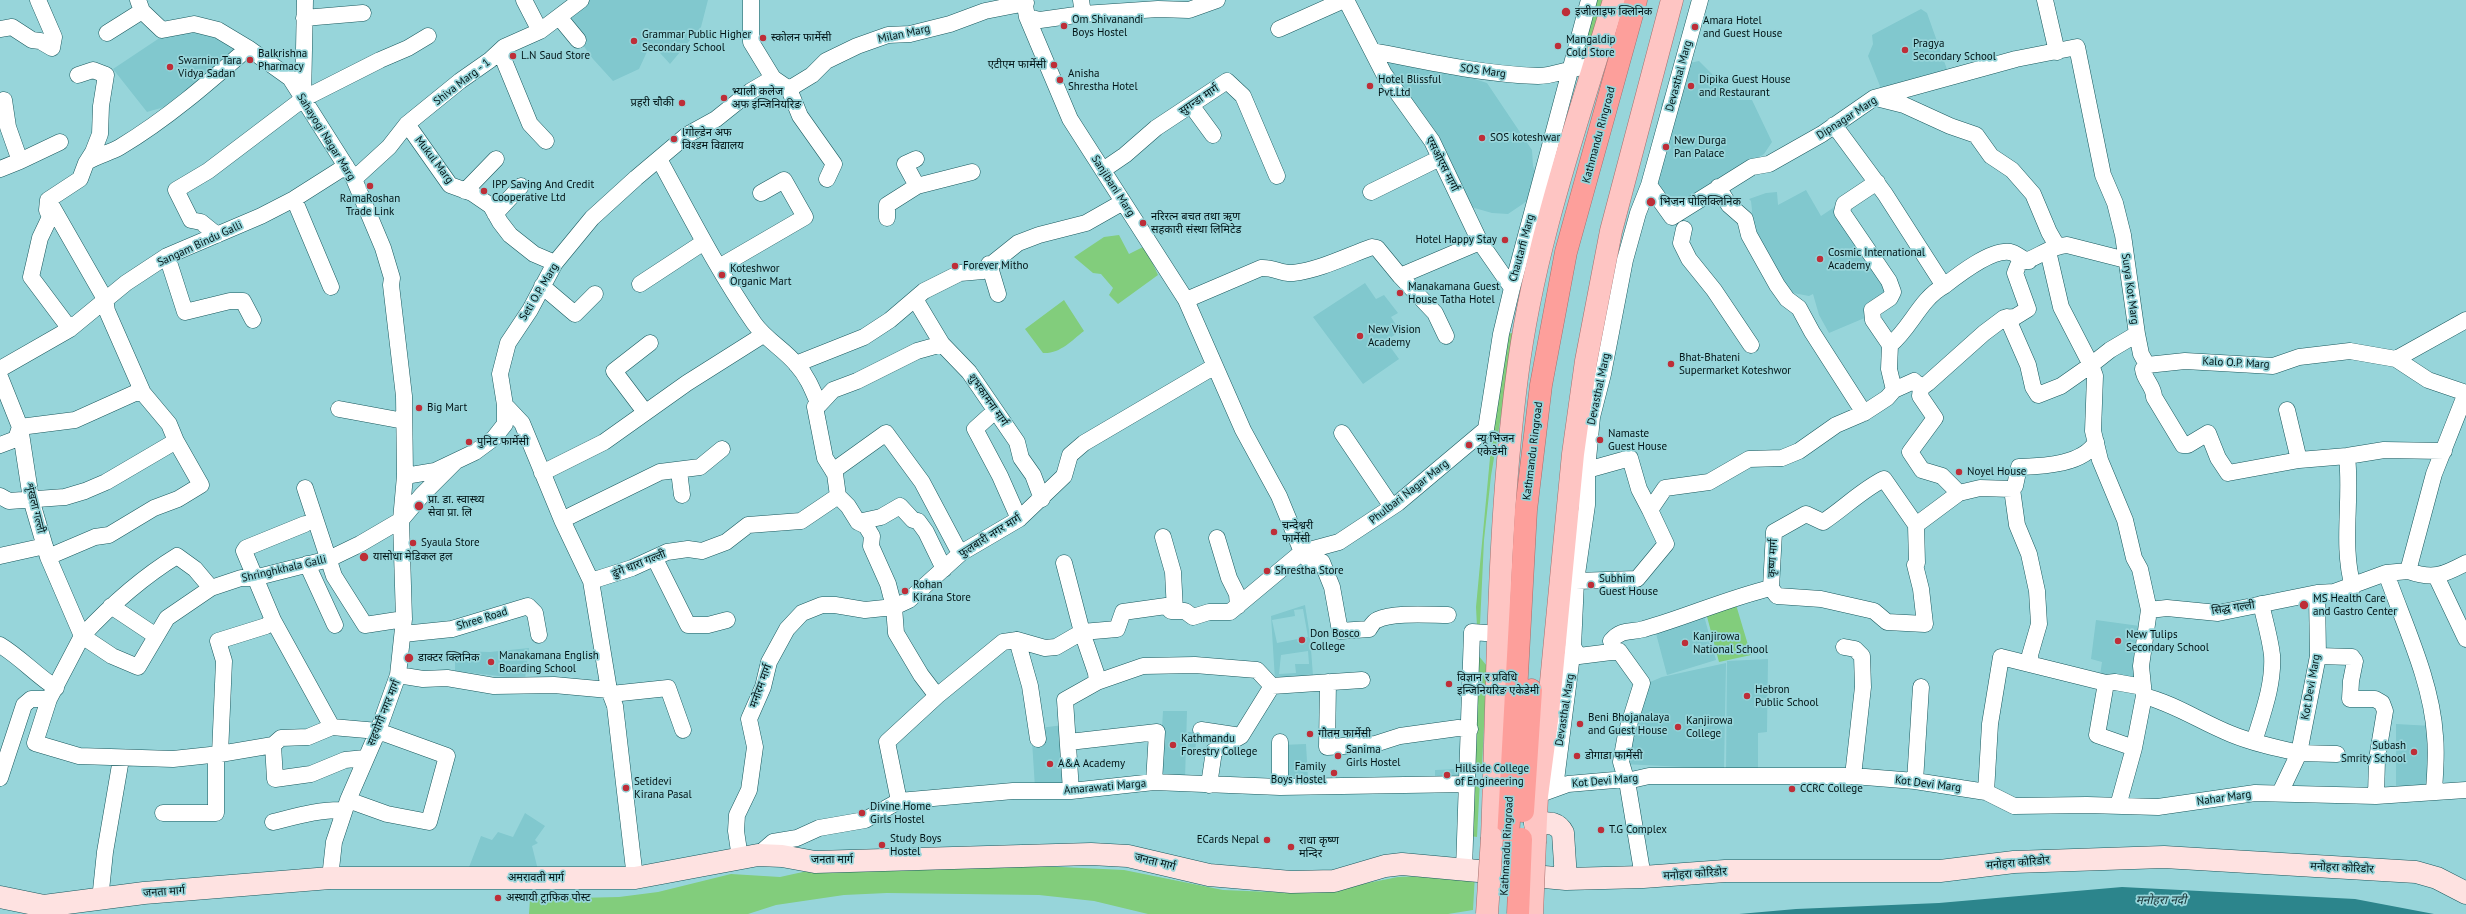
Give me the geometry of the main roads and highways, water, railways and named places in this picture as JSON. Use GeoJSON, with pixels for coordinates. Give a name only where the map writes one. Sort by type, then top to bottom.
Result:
{"type":"FeatureCollection","features":[{"type":"Feature","properties":{"kind":"highway","name":"Kathmandu Ringroad"},"geometry":{"type":"LineString","coordinates":[[1518,914],[1518,836],[1526,510],[1541,385],[1566,252],[1636,0]]}},
{"type":"Feature","properties":{"kind":"highway","name":"Kathmandu Ringroad"},"geometry":{"type":"LineString","coordinates":[[1504,914],[1518,836],[1529,728],[1539,513],[1559,352],[1592,206],[1649,0]]}},
{"type":"Feature","properties":{"kind":"main road"},"geometry":{"type":"LineString","coordinates":[[1532,914],[1518,836],[1499,634],[1502,536],[1517,376],[1528,314],[1553,204],[1614,0]]}},
{"type":"Feature","properties":{"kind":"main road"},"geometry":{"type":"LineString","coordinates":[[1487,914],[1518,836],[1546,792],[1548,713],[1573,454],[1587,354],[1611,230],[1672,0]]}},
{"type":"Feature","properties":{"kind":"main road"},"geometry":{"type":"LineString","coordinates":[[1518,836],[1552,823],[1561,828],[1564,833],[1566,879]]}},
{"type":"Feature","properties":{"kind":"main road","name":"जनता मार्ग"},"geometry":{"type":"LineString","coordinates":[[749,856],[782,856],[815,862],[1037,854],[1128,856],[1209,875],[1291,882],[1334,881],[1384,866],[1402,864],[1566,879]]}},
{"type":"Feature","properties":{"kind":"main road","name":"अमरावती मार्ग"},"geometry":{"type":"LineString","coordinates":[[330,878],[635,878],[749,856]]}},
{"type":"Feature","properties":{"kind":"main road","name":"मनोहरा कोरिडोर"},"geometry":{"type":"LineString","coordinates":[[1566,879],[1643,877],[1725,871],[1940,871],[2014,862],[2164,857],[2416,872],[2437,878],[2466,893]]}},
{"type":"Feature","properties":{"kind":"main road","name":"जनता मार्ग"},"geometry":{"type":"LineString","coordinates":[[0,897],[44,906],[100,900],[144,893],[330,878]]}},
{"type":"Feature","properties":{"kind":"water","name":"मनोहरा नदी"},"geometry":{"type":"Polygon","coordinates":[[[2122,887],[2355,899],[2434,914],[1739,914],[1796,909],[1939,903],[2122,887]]]}},
{"type":"Feature","properties":{"kind":"place","name":"इजीलाइफ क्लिनिक"},"geometry":{"type":"Point","coordinates":[1566,12]}},
{"type":"Feature","properties":{"kind":"place","name":"Om Shivanandi Boys Hostel"},"geometry":{"type":"Point","coordinates":[1064,26]}},
{"type":"Feature","properties":{"kind":"place","name":"Amara Hotel and Guest House"},"geometry":{"type":"Point","coordinates":[1695,27]}},
{"type":"Feature","properties":{"kind":"place","name":"स्कोलन फार्मेसी"},"geometry":{"type":"Point","coordinates":[763,38]}},
{"type":"Feature","properties":{"kind":"place","name":"Grammar Public Higher Secondary School"},"geometry":{"type":"Point","coordinates":[634,41]}},
{"type":"Feature","properties":{"kind":"place","name":"Mangaldip Cold Store"},"geometry":{"type":"Point","coordinates":[1558,46]}},
{"type":"Feature","properties":{"kind":"place","name":"Pragya Secondary School"},"geometry":{"type":"Point","coordinates":[1905,50]}},
{"type":"Feature","properties":{"kind":"place","name":"L.N Saud Store"},"geometry":{"type":"Point","coordinates":[513,56]}},
{"type":"Feature","properties":{"kind":"place","name":"Balkrishna Pharmacy"},"geometry":{"type":"Point","coordinates":[250,60]}},
{"type":"Feature","properties":{"kind":"place","name":"एटीएम फार्मेसी"},"geometry":{"type":"Point","coordinates":[1054,65]}},
{"type":"Feature","properties":{"kind":"place","name":"Swarnim Tara Vidya Sadan"},"geometry":{"type":"Point","coordinates":[170,67]}},
{"type":"Feature","properties":{"kind":"place","name":"Anisha Shrestha Hotel"},"geometry":{"type":"Point","coordinates":[1060,80]}},
{"type":"Feature","properties":{"kind":"place","name":"Hotel Blissful Pvt.Ltd"},"geometry":{"type":"Point","coordinates":[1370,86]}},
{"type":"Feature","properties":{"kind":"place","name":"Dipika Guest House and Restaurant"},"geometry":{"type":"Point","coordinates":[1691,86]}},
{"type":"Feature","properties":{"kind":"place","name":"भ्याली कलेज अफ इन्जिनियरिङ"},"geometry":{"type":"Point","coordinates":[724,98]}},
{"type":"Feature","properties":{"kind":"place","name":"प्रहरी चौकी"},"geometry":{"type":"Point","coordinates":[682,103]}},
{"type":"Feature","properties":{"kind":"place","name":"SOS koteshwar"},"geometry":{"type":"Point","coordinates":[1482,138]}},
{"type":"Feature","properties":{"kind":"place","name":"lगोल्डेन अफ विश्डम विद्यालय"},"geometry":{"type":"Point","coordinates":[674,139]}},
{"type":"Feature","properties":{"kind":"place","name":"New Durga Pan Palace"},"geometry":{"type":"Point","coordinates":[1666,147]}},
{"type":"Feature","properties":{"kind":"place","name":"RamaRoshan Trade Link"},"geometry":{"type":"Point","coordinates":[370,186]}},
{"type":"Feature","properties":{"kind":"place","name":"IPP Saving And Credit Cooperative Ltd"},"geometry":{"type":"Point","coordinates":[484,191]}},
{"type":"Feature","properties":{"kind":"place","name":"भिजन पोलिक्लिनिक"},"geometry":{"type":"Point","coordinates":[1651,202]}},
{"type":"Feature","properties":{"kind":"place","name":"नरिरत्न बचत तथा ऋण सहकारी संस्था लिमिटेड"},"geometry":{"type":"Point","coordinates":[1143,223]}},
{"type":"Feature","properties":{"kind":"place","name":"Hotel Happy Stay"},"geometry":{"type":"Point","coordinates":[1505,240]}},
{"type":"Feature","properties":{"kind":"place","name":"Cosmic International Academy"},"geometry":{"type":"Point","coordinates":[1820,259]}},
{"type":"Feature","properties":{"kind":"place","name":"Forever Mitho"},"geometry":{"type":"Point","coordinates":[955,266]}},
{"type":"Feature","properties":{"kind":"place","name":"Koteshwor Organic Mart"},"geometry":{"type":"Point","coordinates":[722,275]}},
{"type":"Feature","properties":{"kind":"place","name":"Manakamana Guest House Tatha Hotel"},"geometry":{"type":"Point","coordinates":[1400,293]}},
{"type":"Feature","properties":{"kind":"place","name":"New Vision Academy"},"geometry":{"type":"Point","coordinates":[1360,336]}},
{"type":"Feature","properties":{"kind":"place","name":"Bhat-Bhateni Supermarket Koteshwor"},"geometry":{"type":"Point","coordinates":[1671,364]}},
{"type":"Feature","properties":{"kind":"place","name":"Big Mart"},"geometry":{"type":"Point","coordinates":[419,408]}},
{"type":"Feature","properties":{"kind":"place","name":"Namaste Guest House"},"geometry":{"type":"Point","coordinates":[1600,440]}},
{"type":"Feature","properties":{"kind":"place","name":"पुनिट फार्मेसी"},"geometry":{"type":"Point","coordinates":[469,442]}},
{"type":"Feature","properties":{"kind":"place","name":"न्यू भिजन एकेडेमी"},"geometry":{"type":"Point","coordinates":[1469,445]}},
{"type":"Feature","properties":{"kind":"place","name":"Noyel House"},"geometry":{"type":"Point","coordinates":[1959,472]}},
{"type":"Feature","properties":{"kind":"place","name":"प्रा. डा. स्वास्थ्य सेवा प्रा. लि"},"geometry":{"type":"Point","coordinates":[419,506]}},
{"type":"Feature","properties":{"kind":"place","name":"चन्देश्वरी फार्मेसी"},"geometry":{"type":"Point","coordinates":[1274,532]}},
{"type":"Feature","properties":{"kind":"place","name":"Syaula Store"},"geometry":{"type":"Point","coordinates":[413,543]}},
{"type":"Feature","properties":{"kind":"place","name":"यासोधा मेडिकल हल"},"geometry":{"type":"Point","coordinates":[364,557]}},
{"type":"Feature","properties":{"kind":"place","name":"Shrestha Store"},"geometry":{"type":"Point","coordinates":[1267,571]}},
{"type":"Feature","properties":{"kind":"place","name":"Subhim Guest House"},"geometry":{"type":"Point","coordinates":[1591,585]}},
{"type":"Feature","properties":{"kind":"place","name":"Rohan Kirana Store"},"geometry":{"type":"Point","coordinates":[905,591]}},
{"type":"Feature","properties":{"kind":"place","name":"MS Health Care and Gastro Center"},"geometry":{"type":"Point","coordinates":[2304,605]}},
{"type":"Feature","properties":{"kind":"place","name":"Don Bosco College"},"geometry":{"type":"Point","coordinates":[1302,640]}},
{"type":"Feature","properties":{"kind":"place","name":"New Tulips Secondary School"},"geometry":{"type":"Point","coordinates":[2118,641]}},
{"type":"Feature","properties":{"kind":"place","name":"Kanjirowa National School"},"geometry":{"type":"Point","coordinates":[1685,643]}},
{"type":"Feature","properties":{"kind":"place","name":"डाक्टर क्लिनिक"},"geometry":{"type":"Point","coordinates":[409,658]}},
{"type":"Feature","properties":{"kind":"place","name":"Manakamana English Boarding School"},"geometry":{"type":"Point","coordinates":[491,662]}},
{"type":"Feature","properties":{"kind":"place","name":"विज्ञान र प्रविधि इन्जिनियरिङ एकेडेमी"},"geometry":{"type":"Point","coordinates":[1449,684]}},
{"type":"Feature","properties":{"kind":"place","name":"Hebron Public School"},"geometry":{"type":"Point","coordinates":[1747,696]}},
{"type":"Feature","properties":{"kind":"place","name":"Beni Bhojanalaya and Guest House"},"geometry":{"type":"Point","coordinates":[1580,724]}},
{"type":"Feature","properties":{"kind":"place","name":"Kanjirowa College"},"geometry":{"type":"Point","coordinates":[1678,727]}},
{"type":"Feature","properties":{"kind":"place","name":"गौतम फार्मेसी"},"geometry":{"type":"Point","coordinates":[1310,734]}},
{"type":"Feature","properties":{"kind":"place","name":"Kathmandu Forestry College"},"geometry":{"type":"Point","coordinates":[1173,745]}},
{"type":"Feature","properties":{"kind":"place","name":"Subash Smrity School"},"geometry":{"type":"Point","coordinates":[2414,752]}},
{"type":"Feature","properties":{"kind":"place","name":"Sanima Girls Hostel"},"geometry":{"type":"Point","coordinates":[1338,756]}},
{"type":"Feature","properties":{"kind":"place","name":"डोगाडा फार्मेसी"},"geometry":{"type":"Point","coordinates":[1577,756]}},
{"type":"Feature","properties":{"kind":"place","name":"A&A Academy"},"geometry":{"type":"Point","coordinates":[1050,764]}},
{"type":"Feature","properties":{"kind":"place","name":"Family Boys Hostel"},"geometry":{"type":"Point","coordinates":[1334,773]}},
{"type":"Feature","properties":{"kind":"place","name":"Hillside College of Engineering"},"geometry":{"type":"Point","coordinates":[1447,775]}},
{"type":"Feature","properties":{"kind":"place","name":"Setidevi Kirana Pasal"},"geometry":{"type":"Point","coordinates":[626,788]}},
{"type":"Feature","properties":{"kind":"place","name":"CCRC College"},"geometry":{"type":"Point","coordinates":[1792,789]}},
{"type":"Feature","properties":{"kind":"place","name":"Divine Home Girls Hostel"},"geometry":{"type":"Point","coordinates":[862,813]}},
{"type":"Feature","properties":{"kind":"place","name":"T.G Complex"},"geometry":{"type":"Point","coordinates":[1601,830]}},
{"type":"Feature","properties":{"kind":"place","name":"ECards Nepal"},"geometry":{"type":"Point","coordinates":[1267,840]}},
{"type":"Feature","properties":{"kind":"place","name":"Study Boys Hostel"},"geometry":{"type":"Point","coordinates":[882,845]}},
{"type":"Feature","properties":{"kind":"place","name":"राधा कृष्ण मन्दिर"},"geometry":{"type":"Point","coordinates":[1291,847]}},
{"type":"Feature","properties":{"kind":"place","name":"अस्थायी ट्राफिक पोस्ट"},"geometry":{"type":"Point","coordinates":[498,898]}}]}
